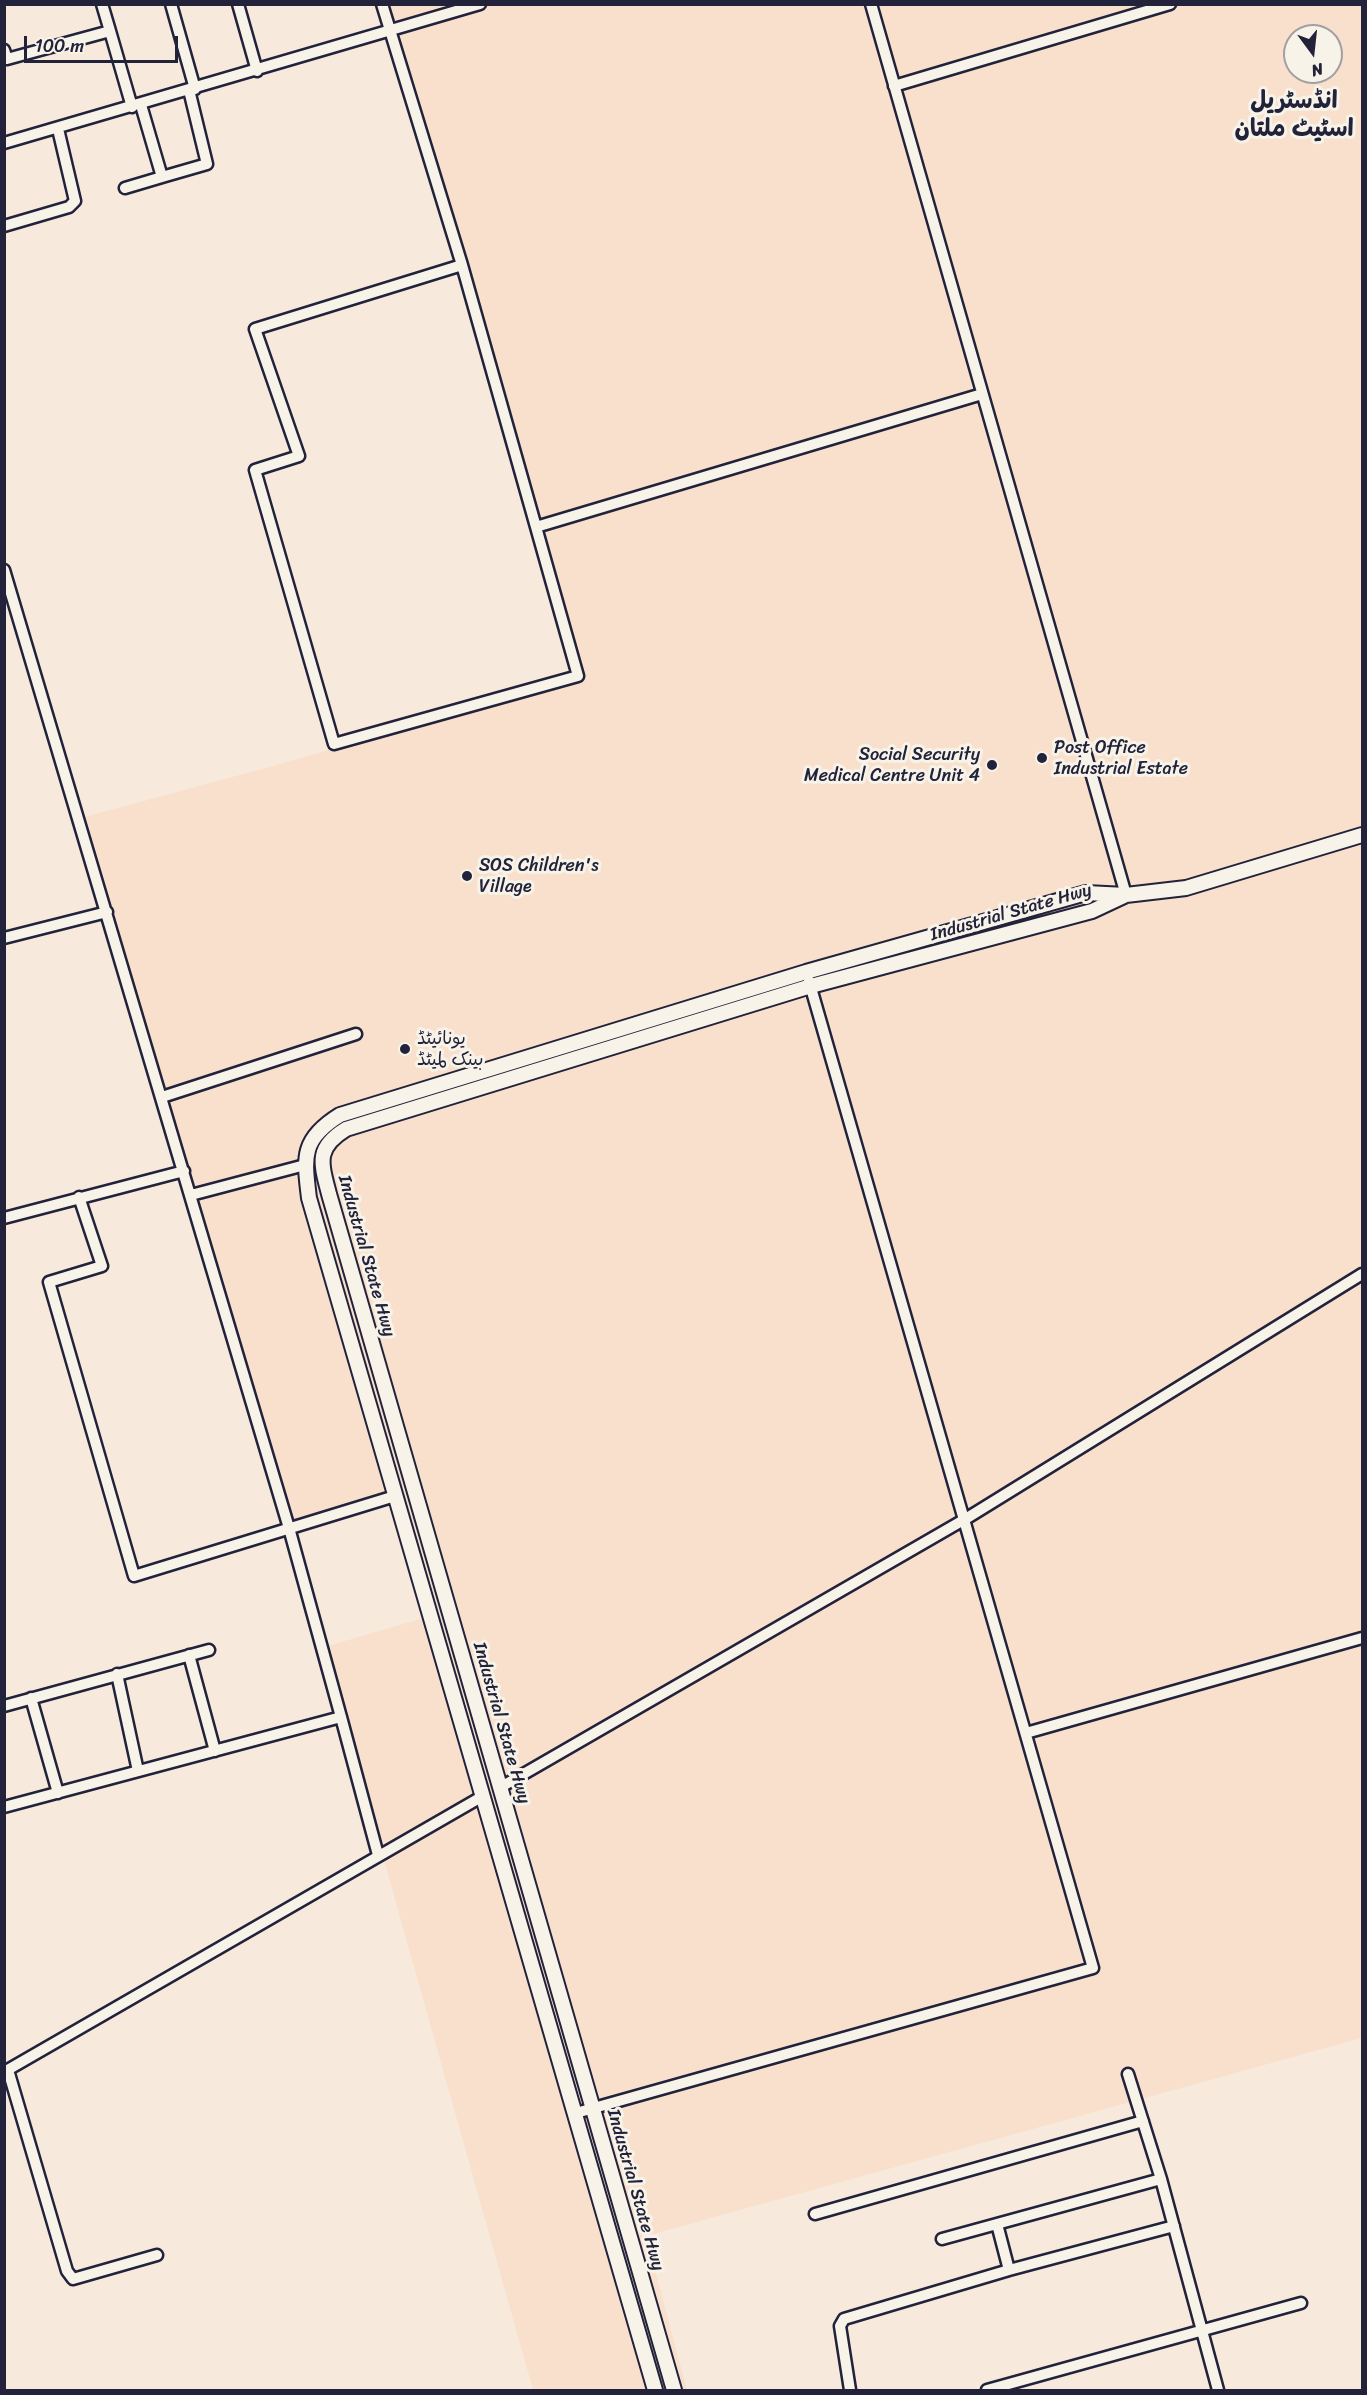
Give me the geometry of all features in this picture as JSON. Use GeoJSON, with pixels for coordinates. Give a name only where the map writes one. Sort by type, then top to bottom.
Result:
{"type":"FeatureCollection","features":[{"type":"Feature","properties":{"kind":"main road"},"geometry":{"type":"LineString","coordinates":[[1126,896],[1186,888],[1362,835]]}},
{"type":"Feature","properties":{"kind":"main road","name":"Industrial State Hwy"},"geometry":{"type":"LineString","coordinates":[[655,2391],[309,1198],[305,1165],[313,1137],[340,1115],[806,972],[1086,893],[1126,896]]}},
{"type":"Feature","properties":{"kind":"main road","name":"Industrial State Hwy"},"geometry":{"type":"LineString","coordinates":[[674,2391],[321,1165],[326,1144],[346,1129],[811,986],[1092,911],[1126,896]]}},
{"type":"Feature","properties":{"kind":"main road"},"geometry":{"type":"LineString","coordinates":[[456,1706],[476,1700]]}},
{"type":"Feature","properties":{"kind":"main road"},"geometry":{"type":"LineString","coordinates":[[509,1887],[528,1882]]}},
{"type":"Feature","properties":{"kind":"street"},"geometry":{"type":"LineString","coordinates":[[102,4],[162,177]]}},
{"type":"Feature","properties":{"kind":"street"},"geometry":{"type":"LineString","coordinates":[[125,188],[207,164],[171,4]]}},
{"type":"Feature","properties":{"kind":"street"},"geometry":{"type":"LineString","coordinates":[[238,4],[257,71]]}},
{"type":"Feature","properties":{"kind":"street"},"geometry":{"type":"LineString","coordinates":[[382,4],[462,265],[578,676],[334,744],[255,470],[299,456],[255,329],[462,265]]}},
{"type":"Feature","properties":{"kind":"street"},"geometry":{"type":"LineString","coordinates":[[4,143],[192,90],[480,4]]}},
{"type":"Feature","properties":{"kind":"street"},"geometry":{"type":"LineString","coordinates":[[871,4],[1126,896]]}},
{"type":"Feature","properties":{"kind":"street"},"geometry":{"type":"LineString","coordinates":[[894,86],[1170,4]]}},
{"type":"Feature","properties":{"kind":"street"},"geometry":{"type":"LineString","coordinates":[[5,56],[110,31]]}},
{"type":"Feature","properties":{"kind":"street"},"geometry":{"type":"LineString","coordinates":[[4,226],[69,207],[75,201],[58,129]]}},
{"type":"Feature","properties":{"kind":"street"},"geometry":{"type":"LineString","coordinates":[[536,527],[982,394]]}},
{"type":"Feature","properties":{"kind":"street"},"geometry":{"type":"LineString","coordinates":[[4,570],[289,1528],[378,1855]]}},
{"type":"Feature","properties":{"kind":"street"},"geometry":{"type":"LineString","coordinates":[[4,938],[107,912]]}},
{"type":"Feature","properties":{"kind":"street"},"geometry":{"type":"LineString","coordinates":[[576,2113],[1093,1968],[806,972]]}},
{"type":"Feature","properties":{"kind":"street"},"geometry":{"type":"LineString","coordinates":[[162,1097],[356,1034]]}},
{"type":"Feature","properties":{"kind":"street"},"geometry":{"type":"LineString","coordinates":[[191,1195],[305,1165]]}},
{"type":"Feature","properties":{"kind":"street"},"geometry":{"type":"LineString","coordinates":[[4,1218],[184,1171]]}},
{"type":"Feature","properties":{"kind":"street"},"geometry":{"type":"LineString","coordinates":[[79,1197],[102,1266],[49,1282],[134,1576],[395,1496]]}},
{"type":"Feature","properties":{"kind":"street"},"geometry":{"type":"LineString","coordinates":[[501,1787],[964,1520],[1362,1274]]}},
{"type":"Feature","properties":{"kind":"street"},"geometry":{"type":"LineString","coordinates":[[1026,1733],[1362,1638]]}},
{"type":"Feature","properties":{"kind":"street"},"geometry":{"type":"LineString","coordinates":[[4,1706],[209,1650]]}},
{"type":"Feature","properties":{"kind":"street"},"geometry":{"type":"LineString","coordinates":[[189,1655],[215,1751]]}},
{"type":"Feature","properties":{"kind":"street"},"geometry":{"type":"LineString","coordinates":[[117,1674],[138,1772]]}},
{"type":"Feature","properties":{"kind":"street"},"geometry":{"type":"LineString","coordinates":[[31,1698],[58,1793]]}},
{"type":"Feature","properties":{"kind":"street"},"geometry":{"type":"LineString","coordinates":[[4,1807],[341,1717]]}},
{"type":"Feature","properties":{"kind":"street"},"geometry":{"type":"LineString","coordinates":[[158,2255],[73,2279],[67,2271],[6,2071],[483,1796]]}},
{"type":"Feature","properties":{"kind":"street"},"geometry":{"type":"LineString","coordinates":[[1128,2074],[1161,2179],[1218,2391]]}},
{"type":"Feature","properties":{"kind":"street"},"geometry":{"type":"LineString","coordinates":[[815,2214],[1143,2121]]}},
{"type":"Feature","properties":{"kind":"street"},"geometry":{"type":"LineString","coordinates":[[942,2239],[1161,2179]]}},
{"type":"Feature","properties":{"kind":"street"},"geometry":{"type":"LineString","coordinates":[[997,2224],[1009,2270]]}},
{"type":"Feature","properties":{"kind":"street"},"geometry":{"type":"LineString","coordinates":[[850,2391],[840,2322],[1009,2270],[1174,2226]]}},
{"type":"Feature","properties":{"kind":"street"},"geometry":{"type":"LineString","coordinates":[[987,2391],[1301,2303]]}},
{"type":"Feature","properties":{"kind":"shaded area"},"geometry":{"type":"Polygon","coordinates":[[[383,5],[1362,5],[1362,2038],[646,2236],[687,2390],[533,2390],[324,1647],[427,1617],[391,1496],[286,1522],[81,818],[280,764],[572,678],[383,5]]]}},
{"type":"Feature","properties":{"kind":"place","name":"Post Office Industrial Estate"},"geometry":{"type":"Point","coordinates":[1042,758]}},
{"type":"Feature","properties":{"kind":"place","name":"Social Security Medical Centre Unit 4"},"geometry":{"type":"Point","coordinates":[992,765]}},
{"type":"Feature","properties":{"kind":"place","name":"SOS Children's Village"},"geometry":{"type":"Point","coordinates":[467,876]}},
{"type":"Feature","properties":{"kind":"place","name":"یونائیٹڈ بینک لمیٹڈ"},"geometry":{"type":"Point","coordinates":[405,1049]}},
{"type":"Feature","properties":{"kind":"district","name":"انڈسٹریل اسٹیٹ ملتان"},"geometry":{"type":"Point","coordinates":[1294,116]}}]}
